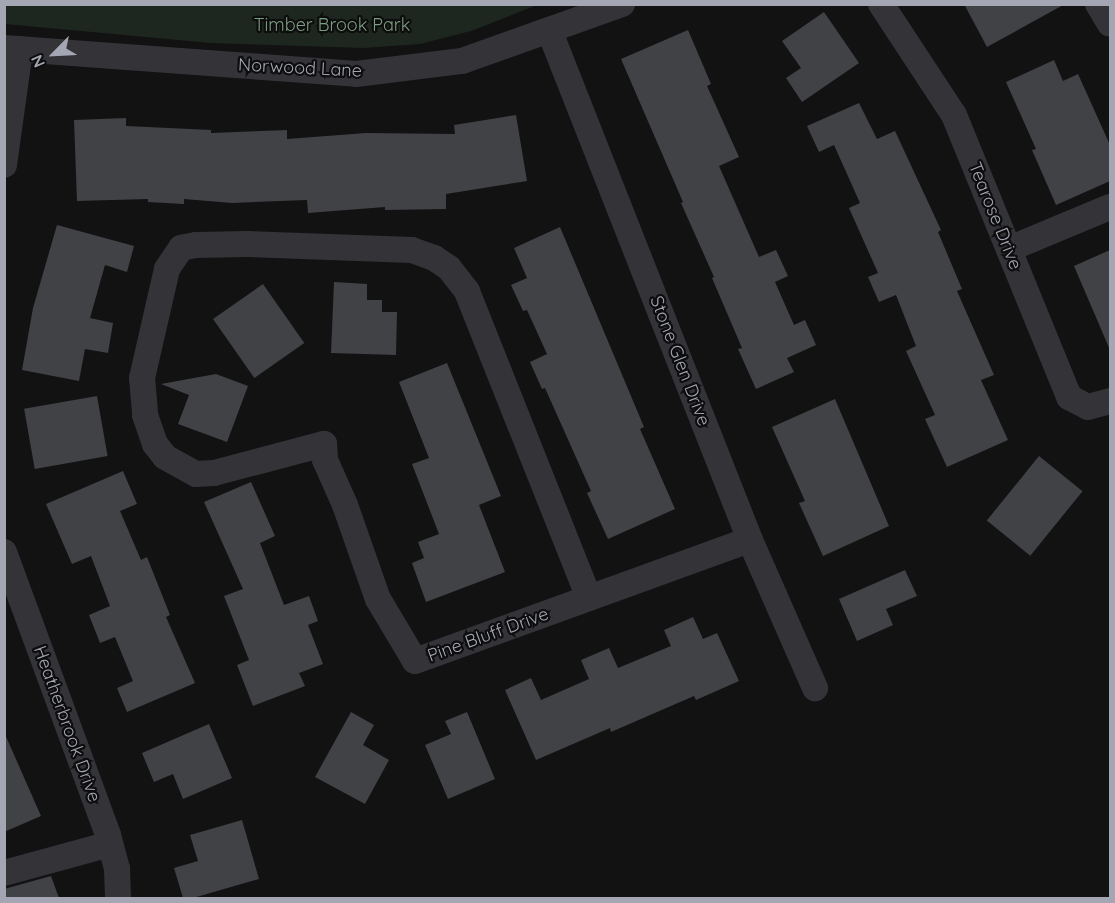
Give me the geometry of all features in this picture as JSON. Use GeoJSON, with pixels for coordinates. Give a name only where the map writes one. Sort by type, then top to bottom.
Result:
{"type":"FeatureCollection","features":[{"type":"Feature","properties":{"kind":"street","name":"Norwood Lane"},"geometry":{"type":"LineString","coordinates":[[12,49],[356,74],[462,61],[550,32],[622,4]]}},
{"type":"Feature","properties":{"kind":"street","name":"Tearose Drive"},"geometry":{"type":"LineString","coordinates":[[881,4],[954,115],[1069,398],[1088,407],[1110,401]]}},
{"type":"Feature","properties":{"kind":"street"},"geometry":{"type":"LineString","coordinates":[[1098,4],[1110,24]]}},
{"type":"Feature","properties":{"kind":"street","name":"Stone Glen Drive"},"geometry":{"type":"LineString","coordinates":[[550,32],[750,540],[814,688]]}},
{"type":"Feature","properties":{"kind":"street"},"geometry":{"type":"LineString","coordinates":[[4,165],[12,49]]}},
{"type":"Feature","properties":{"kind":"street"},"geometry":{"type":"LineString","coordinates":[[1009,249],[1110,207]]}},
{"type":"Feature","properties":{"kind":"street","name":"Pine Bluff Drive"},"geometry":{"type":"LineString","coordinates":[[589,598],[467,291],[449,268],[434,258],[412,250],[247,244],[196,244],[181,248],[167,269],[142,378],[145,415],[155,444],[165,457],[196,474],[214,473],[324,444],[325,460],[345,505],[378,599],[415,661],[750,540]]}},
{"type":"Feature","properties":{"kind":"street","name":"Heatherbrook Drive"},"geometry":{"type":"LineString","coordinates":[[4,552],[110,844],[117,869],[118,898]]}},
{"type":"Feature","properties":{"kind":"street"},"geometry":{"type":"LineString","coordinates":[[4,873],[110,844]]}},
{"type":"Feature","properties":{"kind":"green space","name":"Timber Brook Park"},"geometry":{"type":"Polygon","coordinates":[[[4,5],[537,5],[471,31],[420,44],[363,48],[211,43],[5,24],[4,5]]]}},
{"type":"Feature","properties":{"kind":"building"},"geometry":{"type":"Polygon","coordinates":[[[964,4],[1065,4],[987,47],[964,4]]]}},
{"type":"Feature","properties":{"kind":"building"},"geometry":{"type":"Polygon","coordinates":[[[824,12],[859,63],[802,102],[786,78],[801,68],[782,41],[824,12]]]}},
{"type":"Feature","properties":{"kind":"building"},"geometry":{"type":"Polygon","coordinates":[[[688,30],[711,84],[707,86],[739,157],[719,166],[759,257],[776,250],[788,276],[775,282],[794,325],[805,320],[816,345],[787,358],[794,372],[756,389],[738,349],[742,348],[712,278],[714,277],[621,59],[688,30]]]}},
{"type":"Feature","properties":{"kind":"building"},"geometry":{"type":"Polygon","coordinates":[[[1054,60],[1063,81],[1078,74],[1110,145],[1110,181],[1056,205],[1032,150],[1036,149],[1006,82],[1054,60]]]}},
{"type":"Feature","properties":{"kind":"building"},"geometry":{"type":"Polygon","coordinates":[[[859,103],[877,139],[895,131],[941,230],[938,232],[962,289],[957,291],[994,375],[981,380],[1008,440],[947,467],[925,419],[935,415],[906,351],[916,346],[896,295],[879,302],[868,277],[878,273],[849,208],[860,203],[834,145],[819,152],[807,126],[859,103]]]}},
{"type":"Feature","properties":{"kind":"building"},"geometry":{"type":"Polygon","coordinates":[[[516,115],[527,181],[446,194],[446,209],[385,210],[385,207],[308,213],[307,200],[232,203],[184,199],[184,204],[148,202],[148,199],[77,201],[74,120],[126,118],[126,126],[211,130],[211,133],[287,130],[287,139],[366,133],[455,134],[454,125],[516,115]]]}},
{"type":"Feature","properties":{"kind":"building"},"geometry":{"type":"Polygon","coordinates":[[[57,225],[134,246],[127,272],[105,265],[90,318],[113,323],[108,353],[85,349],[79,381],[22,370],[33,308],[57,225]]]}},
{"type":"Feature","properties":{"kind":"building"},"geometry":{"type":"Polygon","coordinates":[[[560,227],[644,427],[640,429],[675,509],[608,539],[587,493],[591,491],[545,388],[542,389],[530,362],[547,354],[527,310],[523,311],[511,285],[527,278],[514,248],[560,227]]]}},
{"type":"Feature","properties":{"kind":"building"},"geometry":{"type":"Polygon","coordinates":[[[1110,250],[1110,350],[1074,266],[1110,250]]]}},
{"type":"Feature","properties":{"kind":"building"},"geometry":{"type":"Polygon","coordinates":[[[334,282],[367,284],[367,300],[382,300],[382,312],[397,312],[396,355],[331,353],[334,282]]]}},
{"type":"Feature","properties":{"kind":"building"},"geometry":{"type":"Polygon","coordinates":[[[263,284],[304,343],[254,378],[213,319],[263,284]]]}},
{"type":"Feature","properties":{"kind":"building"},"geometry":{"type":"Polygon","coordinates":[[[447,363],[501,496],[479,505],[505,572],[426,602],[412,563],[424,558],[418,542],[439,534],[412,464],[429,458],[399,382],[447,363]]]}},
{"type":"Feature","properties":{"kind":"building"},"geometry":{"type":"Polygon","coordinates":[[[216,374],[248,386],[227,442],[178,424],[189,395],[161,384],[216,374]]]}},
{"type":"Feature","properties":{"kind":"building"},"geometry":{"type":"Polygon","coordinates":[[[97,396],[108,456],[35,469],[24,409],[97,396]]]}},
{"type":"Feature","properties":{"kind":"building"},"geometry":{"type":"Polygon","coordinates":[[[835,399],[889,526],[823,556],[799,503],[805,501],[772,427],[835,399]]]}},
{"type":"Feature","properties":{"kind":"building"},"geometry":{"type":"Polygon","coordinates":[[[1039,456],[1083,491],[1030,556],[987,521],[1039,456]]]}},
{"type":"Feature","properties":{"kind":"building"},"geometry":{"type":"Polygon","coordinates":[[[123,471],[137,504],[120,511],[141,560],[147,557],[170,615],[166,617],[195,683],[127,712],[117,688],[133,681],[115,637],[100,643],[89,615],[110,606],[91,556],[72,564],[46,504],[123,471]]]}},
{"type":"Feature","properties":{"kind":"building"},"geometry":{"type":"Polygon","coordinates":[[[251,482],[275,536],[260,543],[284,605],[309,596],[318,621],[308,625],[323,664],[299,673],[305,686],[253,706],[237,665],[249,660],[224,596],[243,589],[204,502],[251,482]]]}},
{"type":"Feature","properties":{"kind":"building"},"geometry":{"type":"Polygon","coordinates":[[[905,570],[917,596],[886,609],[893,625],[857,641],[839,599],[905,570]]]}},
{"type":"Feature","properties":{"kind":"building"},"geometry":{"type":"Polygon","coordinates":[[[693,617],[703,639],[717,633],[739,681],[696,700],[694,696],[611,732],[610,728],[536,760],[505,690],[531,678],[541,700],[589,679],[581,660],[609,648],[618,668],[671,646],[664,630],[693,617]]]}},
{"type":"Feature","properties":{"kind":"building"},"geometry":{"type":"Polygon","coordinates":[[[351,712],[374,725],[363,745],[389,760],[365,804],[315,777],[351,712]]]}},
{"type":"Feature","properties":{"kind":"building"},"geometry":{"type":"Polygon","coordinates":[[[467,712],[495,779],[448,799],[425,745],[451,734],[445,721],[467,712]]]}},
{"type":"Feature","properties":{"kind":"building"},"geometry":{"type":"Polygon","coordinates":[[[209,724],[232,778],[183,799],[173,774],[154,782],[142,753],[209,724]]]}},
{"type":"Feature","properties":{"kind":"building"},"geometry":{"type":"Polygon","coordinates":[[[4,732],[41,816],[4,832],[4,732]]]}},
{"type":"Feature","properties":{"kind":"building"},"geometry":{"type":"Polygon","coordinates":[[[242,820],[259,879],[193,898],[183,898],[174,868],[198,861],[190,835],[242,820]]]}},
{"type":"Feature","properties":{"kind":"building"},"geometry":{"type":"Polygon","coordinates":[[[51,876],[59,898],[4,898],[4,889],[51,876]]]}}]}
